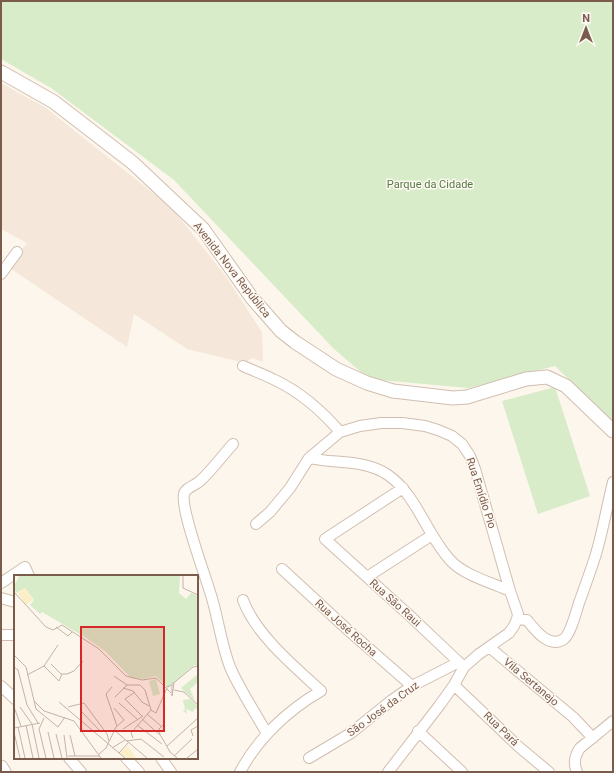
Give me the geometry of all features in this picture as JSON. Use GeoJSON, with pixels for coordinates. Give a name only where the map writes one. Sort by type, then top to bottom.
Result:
{"type":"FeatureCollection","features":[{"type":"Feature","properties":{"kind":"street","name":"Avenida Nova República"},"geometry":{"type":"LineString","coordinates":[[1,72],[54,102],[133,163],[203,229],[252,298],[281,331],[295,342],[336,368],[367,383],[394,391],[453,398],[467,397],[526,379],[547,377],[566,386],[613,431]]}},
{"type":"Feature","properties":{"kind":"street"},"geometry":{"type":"LineString","coordinates":[[1,274],[17,252]]}},
{"type":"Feature","properties":{"kind":"street"},"geometry":{"type":"LineString","coordinates":[[243,366],[276,380],[302,397],[318,409],[340,432],[309,458],[290,488],[270,512],[256,524]]}},
{"type":"Feature","properties":{"kind":"street","name":"Rua Emídio Pio"},"geometry":{"type":"LineString","coordinates":[[340,432],[360,426],[381,423],[402,423],[425,426],[438,430],[452,436],[462,444],[470,456],[475,469],[516,607],[517,619]]}},
{"type":"Feature","properties":{"kind":"street"},"geometry":{"type":"LineString","coordinates":[[233,444],[200,480],[186,490],[184,494],[185,508],[213,602],[230,667],[238,684],[267,734]]}},
{"type":"Feature","properties":{"kind":"street"},"geometry":{"type":"LineString","coordinates":[[309,458],[352,463],[388,475],[403,488],[432,535],[450,560],[462,570],[510,591]]}},
{"type":"Feature","properties":{"kind":"street"},"geometry":{"type":"LineString","coordinates":[[388,772],[454,685],[462,664],[508,633],[517,619],[527,620],[539,635],[551,641],[563,639],[567,635],[575,617],[596,553],[613,482]]}},
{"type":"Feature","properties":{"kind":"street","name":"Rua São Raui"},"geometry":{"type":"LineString","coordinates":[[403,488],[325,539],[462,664]]}},
{"type":"Feature","properties":{"kind":"street"},"geometry":{"type":"LineString","coordinates":[[367,577],[432,535]]}},
{"type":"Feature","properties":{"kind":"street","name":"Rua José Rocha"},"geometry":{"type":"LineString","coordinates":[[282,569],[348,631],[412,686]]}},
{"type":"Feature","properties":{"kind":"street"},"geometry":{"type":"LineString","coordinates":[[1,583],[14,578]]}},
{"type":"Feature","properties":{"kind":"street"},"geometry":{"type":"LineString","coordinates":[[1,598],[14,602]]}},
{"type":"Feature","properties":{"kind":"street"},"geometry":{"type":"LineString","coordinates":[[242,600],[254,622],[281,655],[321,691],[283,718],[267,734],[256,746],[242,771]]}},
{"type":"Feature","properties":{"kind":"street"},"geometry":{"type":"LineString","coordinates":[[7,635],[14,643]]}},
{"type":"Feature","properties":{"kind":"street","name":"Vila Sertanejo"},"geometry":{"type":"LineString","coordinates":[[489,647],[573,717],[593,738]]}},
{"type":"Feature","properties":{"kind":"street","name":"São José da Cruz"},"geometry":{"type":"LineString","coordinates":[[309,758],[351,733],[383,706],[412,686],[462,664]]}},
{"type":"Feature","properties":{"kind":"street","name":"Rua Pará"},"geometry":{"type":"LineString","coordinates":[[454,685],[519,747],[549,772]]}},
{"type":"Feature","properties":{"kind":"street"},"geometry":{"type":"LineString","coordinates":[[1,686],[14,698]]}},
{"type":"Feature","properties":{"kind":"street"},"geometry":{"type":"LineString","coordinates":[[577,772],[575,762],[577,752],[613,721]]}},
{"type":"Feature","properties":{"kind":"street"},"geometry":{"type":"LineString","coordinates":[[418,731],[462,772]]}},
{"type":"Feature","properties":{"kind":"street"},"geometry":{"type":"LineString","coordinates":[[70,759],[81,772]]}},
{"type":"Feature","properties":{"kind":"street"},"geometry":{"type":"LineString","coordinates":[[127,759],[139,772]]}},
{"type":"Feature","properties":{"kind":"street"},"geometry":{"type":"LineString","coordinates":[[162,759],[171,772]]}},
{"type":"Feature","properties":{"kind":"street"},"geometry":{"type":"LineString","coordinates":[[1,768],[4,772]]}},
{"type":"Feature","properties":{"kind":"shaded area"},"geometry":{"type":"Polygon","coordinates":[[[1,83],[46,108],[172,208],[227,278],[262,332],[263,362],[252,358],[245,363],[187,349],[134,314],[127,347],[8,267],[27,243],[1,229],[1,83]]]}},
{"type":"Feature","properties":{"kind":"green space","name":"Parque da Cidade"},"geometry":{"type":"Polygon","coordinates":[[[1,1],[613,1],[613,422],[555,366],[468,388],[369,379],[334,349],[174,180],[51,88],[1,59],[1,1]]]}},
{"type":"Feature","properties":{"kind":"green space"},"geometry":{"type":"Polygon","coordinates":[[[555,387],[590,496],[538,514],[502,401],[555,387]]]}}]}
